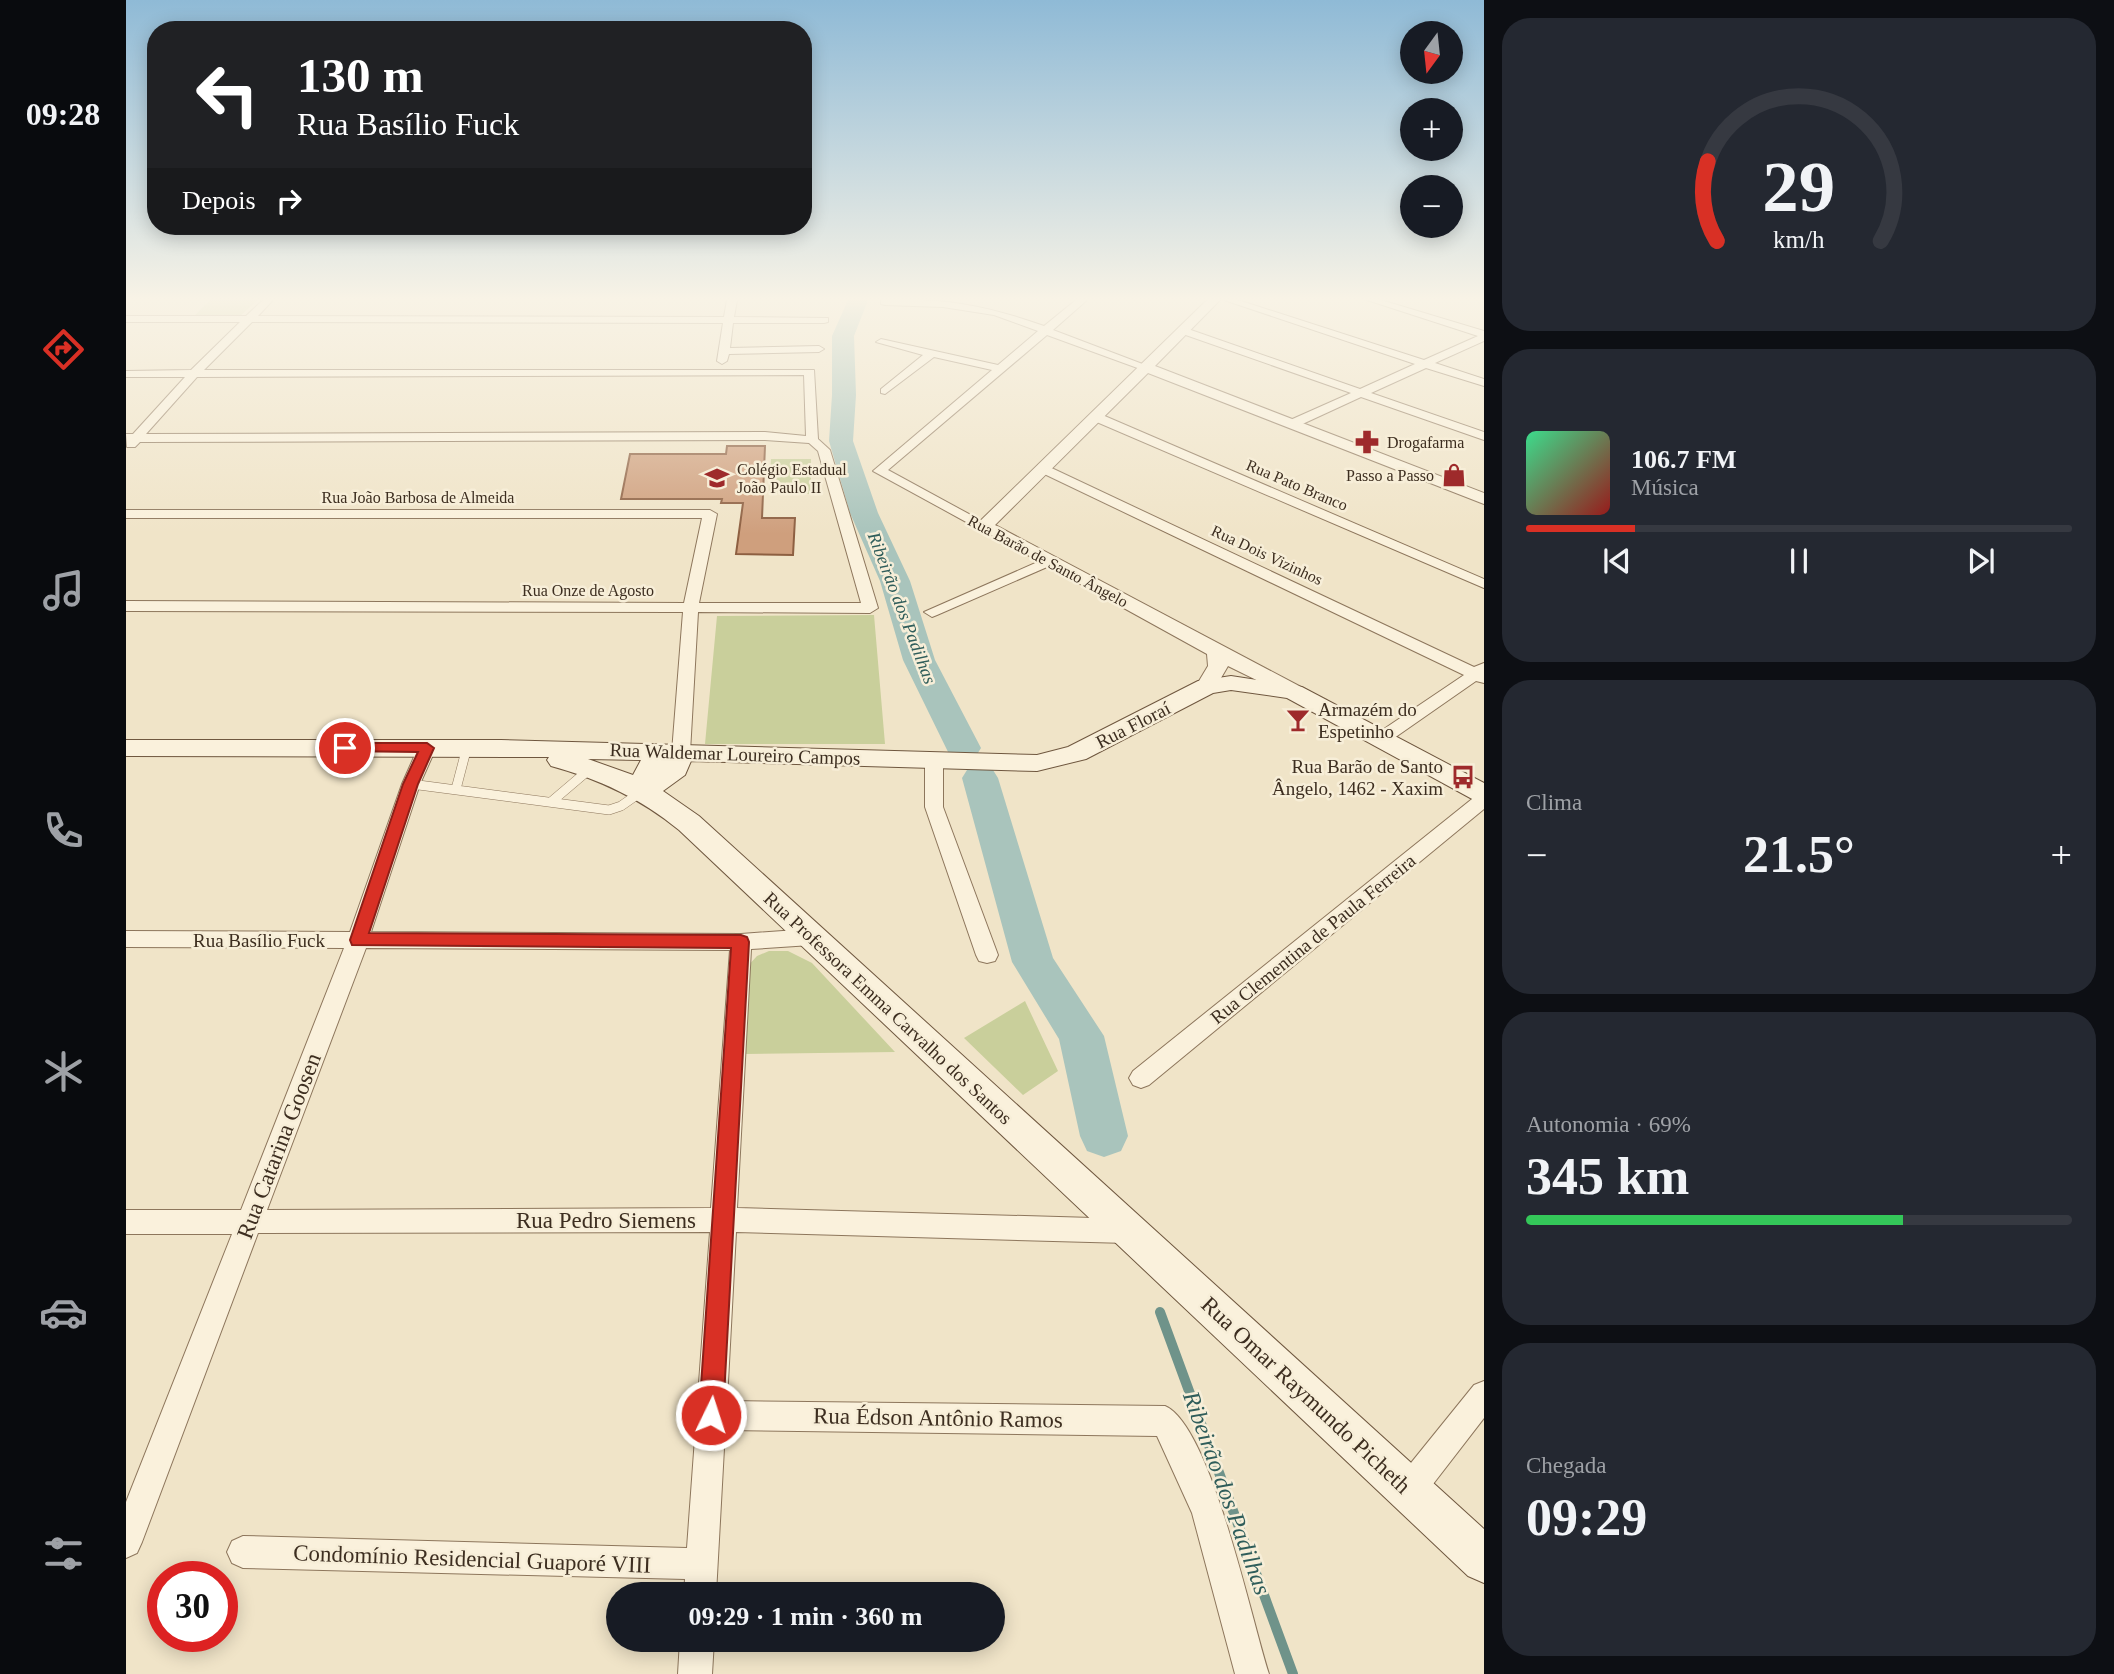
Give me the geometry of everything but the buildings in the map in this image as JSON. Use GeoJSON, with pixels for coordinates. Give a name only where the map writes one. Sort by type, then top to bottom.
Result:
{"type":"FeatureCollection","features":[{"type":"Feature","properties":{"kind":"main road","name":"Rua Floraí"},"geometry":{"type":"LineString","coordinates":[[970,760],[1020,764],[1065,758],[1208,687],[1231,683],[1293,692]]}},
{"type":"Feature","properties":{"kind":"main road","name":"Rua Barão de Santo Ângelo"},"geometry":{"type":"LineString","coordinates":[[1293,692],[1484,797]]}},
{"type":"Feature","properties":{"kind":"main road","name":"Rua Waldemar Loureiro Campos"},"geometry":{"type":"LineString","coordinates":[[126,748],[467,747],[970,760]]}},
{"type":"Feature","properties":{"kind":"main road","name":"Rua Waldemar Loureiro Campos"},"geometry":{"type":"LineString","coordinates":[[500,748],[591,768],[644,790]]}},
{"type":"Feature","properties":{"kind":"main road"},"geometry":{"type":"LineString","coordinates":[[644,790],[676,769],[681,752]]}},
{"type":"Feature","properties":{"kind":"main road","name":"Rua Professora Emma Carvalho dos Santos"},"geometry":{"type":"LineString","coordinates":[[644,790],[689,823],[1128,1231]]}},
{"type":"Feature","properties":{"kind":"main road","name":"Rua Omar Raymundo Picheth"},"geometry":{"type":"LineString","coordinates":[[1128,1231],[1484,1560]]}},
{"type":"Feature","properties":{"kind":"street"},"geometry":{"type":"LineString","coordinates":[[126,449],[131,438],[190,378]]}},
{"type":"Feature","properties":{"kind":"street"},"geometry":{"type":"LineString","coordinates":[[131,438],[765,436],[812,440],[810,378]]}},
{"type":"Feature","properties":{"kind":"street"},"geometry":{"type":"LineString","coordinates":[[885,391],[901,378]]}},
{"type":"Feature","properties":{"kind":"street","name":"Rua Barão de Santo Ângelo"},"geometry":{"type":"LineString","coordinates":[[989,378],[879,471],[1293,692]]}},
{"type":"Feature","properties":{"kind":"street"},"geometry":{"type":"LineString","coordinates":[[984,526],[1136,378]]}},
{"type":"Feature","properties":{"kind":"street"},"geometry":{"type":"LineString","coordinates":[[1173,378],[1484,499]]}},
{"type":"Feature","properties":{"kind":"street"},"geometry":{"type":"LineString","coordinates":[[1320,378],[1484,436]]}},
{"type":"Feature","properties":{"kind":"street"},"geometry":{"type":"LineString","coordinates":[[1292,424],[1391,378]]}},
{"type":"Feature","properties":{"kind":"street","name":"Rua Pato Branco"},"geometry":{"type":"LineString","coordinates":[[1096,417],[1484,584]]}},
{"type":"Feature","properties":{"kind":"street","name":"Rua Onze de Agosto"},"geometry":{"type":"LineString","coordinates":[[126,606],[870,608],[824,450],[812,440]]}},
{"type":"Feature","properties":{"kind":"street","name":"Rua Dois Vizinhos"},"geometry":{"type":"LineString","coordinates":[[1043,468],[1481,673]]}},
{"type":"Feature","properties":{"kind":"street","name":"Rua João Barbosa de Almeida"},"geometry":{"type":"LineString","coordinates":[[126,514],[710,514],[691,607]]}},
{"type":"Feature","properties":{"kind":"street"},"geometry":{"type":"LineString","coordinates":[[932,612],[1049,561]]}},
{"type":"Feature","properties":{"kind":"street"},"geometry":{"type":"LineString","coordinates":[[681,752],[691,607]]}},
{"type":"Feature","properties":{"kind":"street"},"geometry":{"type":"LineString","coordinates":[[1208,687],[1218,666],[1217,652]]}},
{"type":"Feature","properties":{"kind":"street"},"geometry":{"type":"LineString","coordinates":[[1381,739],[1481,673]]}},
{"type":"Feature","properties":{"kind":"street","name":"Rua Catarina Goosen"},"geometry":{"type":"LineString","coordinates":[[126,1542],[358,940],[411,784],[427,748]]}},
{"type":"Feature","properties":{"kind":"street"},"geometry":{"type":"LineString","coordinates":[[934,759],[934,807],[987,955]]}},
{"type":"Feature","properties":{"kind":"street","name":"Rua Clementina de Paula Ferreira"},"geometry":{"type":"LineString","coordinates":[[1141,1078],[1484,797]]}},
{"type":"Feature","properties":{"kind":"street","name":"Rua Basílio Fuck"},"geometry":{"type":"LineString","coordinates":[[126,939],[741,942],[811,937]]}},
{"type":"Feature","properties":{"kind":"street"},"geometry":{"type":"LineString","coordinates":[[701,1579],[741,942]]}},
{"type":"Feature","properties":{"kind":"street","name":"Rua Pedro Siemens"},"geometry":{"type":"LineString","coordinates":[[126,1222],[723,1220],[1128,1231]]}},
{"type":"Feature","properties":{"kind":"street"},"geometry":{"type":"LineString","coordinates":[[1409,1490],[1484,1395]]}},
{"type":"Feature","properties":{"kind":"street","name":"Rua Édson Antônio Ramos"},"geometry":{"type":"LineString","coordinates":[[711,1415],[1165,1421],[1192,1471],[1209,1516],[1242,1647],[1252,1674]]}},
{"type":"Feature","properties":{"kind":"street","name":"Condomínio Residencial Guaporé VIII"},"geometry":{"type":"LineString","coordinates":[[243,1552],[701,1579]]}},
{"type":"Feature","properties":{"kind":"street"},"geometry":{"type":"LineString","coordinates":[[695,1674],[696,1652]]}},
{"type":"Feature","properties":{"kind":"lane"},"geometry":{"type":"LineString","coordinates":[[456,789],[467,747]]}},
{"type":"Feature","properties":{"kind":"lane"},"geometry":{"type":"LineString","coordinates":[[551,802],[591,768]]}},
{"type":"Feature","properties":{"kind":"lane"},"geometry":{"type":"LineString","coordinates":[[411,784],[610,810],[621,806],[644,790]]}},
{"type":"Feature","properties":{"kind":"green space"},"geometry":{"type":"Polygon","coordinates":[[[771,459],[811,459],[811,494],[769,494],[771,459]]]}},
{"type":"Feature","properties":{"kind":"green space"},"geometry":{"type":"Polygon","coordinates":[[[874,615],[885,744],[705,744],[717,616],[874,615]]]}},
{"type":"Feature","properties":{"kind":"green space"},"geometry":{"type":"Polygon","coordinates":[[[769,951],[788,951],[812,963],[895,1052],[745,1054],[745,969],[757,956],[769,951]]]}},
{"type":"Feature","properties":{"kind":"green space"},"geometry":{"type":"Polygon","coordinates":[[[1025,1001],[1058,1071],[1023,1095],[964,1038],[1025,1001]]]}},
{"type":"Feature","properties":{"kind":"waterway","name":"Ribeirão dos Padilhas"},"geometry":{"type":"LineString","coordinates":[[844,378],[841,441],[864,513],[895,581],[919,660],[963,748]]}},
{"type":"Feature","properties":{"kind":"waterway","name":"Ribeirão dos Padilhas"},"geometry":{"type":"LineString","coordinates":[[980,778],[1033,962],[1081,1036],[1104,1136]]}},
{"type":"Feature","properties":{"kind":"waterway","name":"Ribeirão dos Padilhas"},"geometry":{"type":"LineString","coordinates":[[1160,1312],[1293,1674]]}},
{"type":"Feature","properties":{"kind":"place","name":"Drogafarma"},"geometry":{"type":"Point","coordinates":[1367,442]}},
{"type":"Feature","properties":{"kind":"place","name":"Passo a Passo"},"geometry":{"type":"Point","coordinates":[1454,475]}},
{"type":"Feature","properties":{"kind":"place","name":"Colégio Estadual João Paulo II"},"geometry":{"type":"Point","coordinates":[717,478]}},
{"type":"Feature","properties":{"kind":"place","name":"Armazém do Espetinho"},"geometry":{"type":"Point","coordinates":[1298,720]}},
{"type":"Feature","properties":{"kind":"place","name":"Rua Barão de Santo Ângelo, 1462 - Xaxim"},"geometry":{"type":"Point","coordinates":[1463,777]}},
{"type":"Feature","properties":{"kind":"route"},"geometry":{"type":"LineString","coordinates":[[345,748],[427,748],[411,784],[358,940],[741,942],[711,1415]]}}]}
